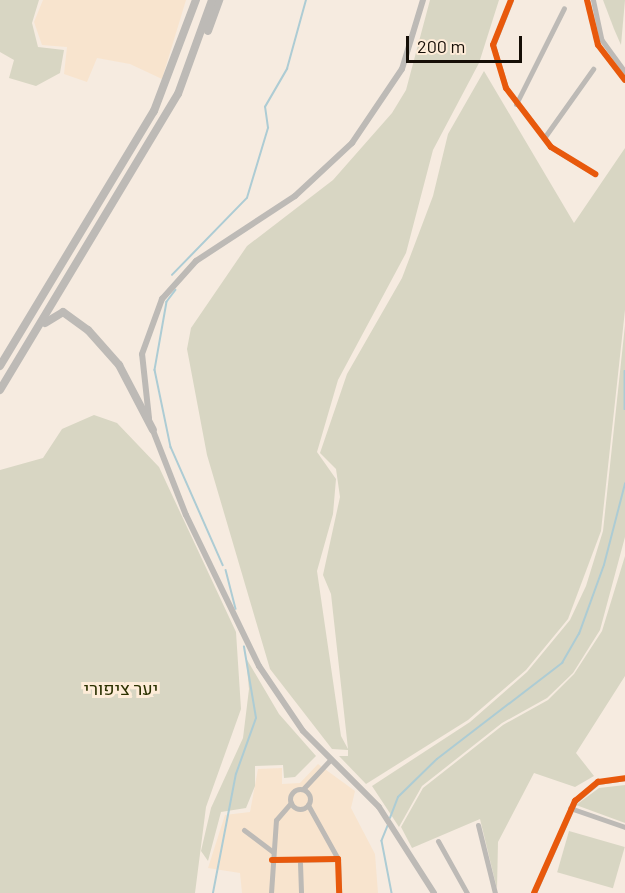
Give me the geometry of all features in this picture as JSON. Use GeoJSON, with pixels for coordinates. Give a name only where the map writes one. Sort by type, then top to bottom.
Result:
{"type":"FeatureCollection","features":[{"type":"Feature","properties":{"kind":"highway"},"geometry":{"type":"LineString","coordinates":[[0,366],[154,111],[196,0]]}},
{"type":"Feature","properties":{"kind":"highway"},"geometry":{"type":"LineString","coordinates":[[162,123],[186,78],[212,0]]}},
{"type":"Feature","properties":{"kind":"highway"},"geometry":{"type":"LineString","coordinates":[[9,376],[192,73],[219,0]]}},
{"type":"Feature","properties":{"kind":"highway"},"geometry":{"type":"LineString","coordinates":[[0,390],[49,317],[67,313],[114,357],[153,430]]}},
{"type":"Feature","properties":{"kind":"main road"},"geometry":{"type":"LineString","coordinates":[[423,0],[402,69],[352,143],[295,196],[196,261],[162,298],[142,354],[142,384],[153,430],[186,515],[227,590],[243,635],[303,731],[379,807],[433,892]]}},
{"type":"Feature","properties":{"kind":"street"},"geometry":{"type":"LineString","coordinates":[[511,0],[493,51],[516,104],[544,138],[595,174]]}},
{"type":"Feature","properties":{"kind":"street"},"geometry":{"type":"LineString","coordinates":[[587,0],[598,45],[625,80]]}},
{"type":"Feature","properties":{"kind":"street"},"geometry":{"type":"LineString","coordinates":[[594,0],[601,39],[625,72]]}},
{"type":"Feature","properties":{"kind":"street"},"geometry":{"type":"LineString","coordinates":[[516,104],[564,8]]}},
{"type":"Feature","properties":{"kind":"street"},"geometry":{"type":"LineString","coordinates":[[544,138],[593,69]]}},
{"type":"Feature","properties":{"kind":"street"},"geometry":{"type":"LineString","coordinates":[[271,893],[276,820],[291,803],[291,794],[303,789],[331,759]]}},
{"type":"Feature","properties":{"kind":"street"},"geometry":{"type":"LineString","coordinates":[[534,893],[570,808],[598,782],[625,778]]}},
{"type":"Feature","properties":{"kind":"street"},"geometry":{"type":"LineString","coordinates":[[303,789],[310,795],[308,805],[338,859],[339,893]]}},
{"type":"Feature","properties":{"kind":"street"},"geometry":{"type":"LineString","coordinates":[[291,803],[299,809],[308,805]]}},
{"type":"Feature","properties":{"kind":"street"},"geometry":{"type":"LineString","coordinates":[[570,808],[625,826]]}},
{"type":"Feature","properties":{"kind":"street"},"geometry":{"type":"LineString","coordinates":[[478,825],[495,893]]}},
{"type":"Feature","properties":{"kind":"street"},"geometry":{"type":"LineString","coordinates":[[244,830],[273,852]]}},
{"type":"Feature","properties":{"kind":"street"},"geometry":{"type":"LineString","coordinates":[[438,841],[467,893]]}},
{"type":"Feature","properties":{"kind":"street"},"geometry":{"type":"LineString","coordinates":[[272,860],[300,863],[338,859]]}},
{"type":"Feature","properties":{"kind":"street"},"geometry":{"type":"LineString","coordinates":[[300,863],[301,893]]}},
{"type":"Feature","properties":{"kind":"shaded area"},"geometry":{"type":"Polygon","coordinates":[[[43,0],[186,0],[162,79],[130,64],[97,58],[87,82],[64,74],[67,47],[42,45],[34,22],[43,0]]]}},
{"type":"Feature","properties":{"kind":"shaded area"},"geometry":{"type":"Polygon","coordinates":[[[318,764],[355,791],[351,808],[375,854],[378,893],[242,893],[240,873],[208,868],[225,815],[250,812],[258,769],[282,768],[282,784],[300,783],[318,764]]]}},
{"type":"Feature","properties":{"kind":"green space"},"geometry":{"type":"Polygon","coordinates":[[[0,0],[39,0],[32,23],[38,47],[64,50],[60,73],[36,86],[9,78],[14,60],[0,52],[0,0]]]}},
{"type":"Feature","properties":{"kind":"green space"},"geometry":{"type":"Polygon","coordinates":[[[430,0],[499,0],[479,63],[433,150],[406,253],[338,380],[317,452],[336,479],[333,514],[317,571],[341,736],[348,749],[331,594],[323,575],[340,497],[336,469],[320,453],[347,374],[402,278],[433,196],[448,134],[484,71],[574,223],[625,148],[625,310],[601,531],[568,619],[526,670],[468,720],[366,784],[339,756],[348,756],[348,750],[332,749],[270,669],[207,455],[187,349],[191,328],[247,246],[333,180],[392,113],[406,90],[430,0]]]}},
{"type":"Feature","properties":{"kind":"green space"},"geometry":{"type":"Polygon","coordinates":[[[603,0],[625,0],[621,45],[614,29],[603,0]]]}},
{"type":"Feature","properties":{"kind":"green space"},"geometry":{"type":"Polygon","coordinates":[[[625,325],[625,537],[600,630],[573,673],[547,698],[502,723],[422,786],[399,827],[372,786],[470,722],[527,672],[570,620],[586,586],[603,531],[625,325]]]}},
{"type":"Feature","properties":{"kind":"green space","name":"יער ציפורי"},"geometry":{"type":"Polygon","coordinates":[[[94,415],[117,423],[159,467],[236,632],[241,709],[206,807],[195,893],[0,893],[0,470],[43,458],[62,429],[94,415]]]}},
{"type":"Feature","properties":{"kind":"green space"},"geometry":{"type":"Polygon","coordinates":[[[625,556],[625,676],[576,753],[594,776],[575,787],[534,773],[498,842],[497,889],[480,819],[412,848],[401,827],[423,788],[503,725],[548,700],[574,674],[602,631],[625,556]]]}},
{"type":"Feature","properties":{"kind":"green space"},"geometry":{"type":"Polygon","coordinates":[[[246,658],[279,714],[316,756],[295,777],[284,778],[283,765],[255,766],[255,786],[246,808],[221,812],[208,861],[201,851],[211,808],[243,738],[249,689],[246,658]]]}},
{"type":"Feature","properties":{"kind":"green space"},"geometry":{"type":"Polygon","coordinates":[[[625,785],[625,823],[576,805],[599,788],[625,785]]]}},
{"type":"Feature","properties":{"kind":"green space"},"geometry":{"type":"Polygon","coordinates":[[[569,831],[625,847],[613,888],[557,872],[569,831]]]}},
{"type":"Feature","properties":{"kind":"waterway"},"geometry":{"type":"LineString","coordinates":[[172,275],[247,198],[268,128],[265,107],[287,69],[306,0]]}},
{"type":"Feature","properties":{"kind":"waterway"},"geometry":{"type":"LineString","coordinates":[[176,290],[167,302],[155,370],[171,447],[223,565]]}},
{"type":"Feature","properties":{"kind":"waterway"},"geometry":{"type":"LineString","coordinates":[[625,371],[625,409]]}},
{"type":"Feature","properties":{"kind":"waterway"},"geometry":{"type":"LineString","coordinates":[[390,818],[398,797],[437,759],[562,663],[579,634],[604,565],[625,484]]}},
{"type":"Feature","properties":{"kind":"waterway"},"geometry":{"type":"LineString","coordinates":[[226,570],[236,609]]}},
{"type":"Feature","properties":{"kind":"waterway"},"geometry":{"type":"LineString","coordinates":[[213,893],[236,774],[256,718],[244,647]]}},
{"type":"Feature","properties":{"kind":"waterway"},"geometry":{"type":"LineString","coordinates":[[388,826],[382,841],[392,893]]}},
{"type":"Feature","properties":{"kind":"cycle path"},"geometry":{"type":"LineString","coordinates":[[511,0],[493,45],[506,88],[551,147],[595,174]]}},
{"type":"Feature","properties":{"kind":"cycle path"},"geometry":{"type":"LineString","coordinates":[[587,0],[598,45],[625,80]]}},
{"type":"Feature","properties":{"kind":"cycle path"},"geometry":{"type":"LineString","coordinates":[[534,893],[575,801],[598,782],[625,778]]}},
{"type":"Feature","properties":{"kind":"cycle path"},"geometry":{"type":"LineString","coordinates":[[272,860],[338,859],[339,893]]}}]}
